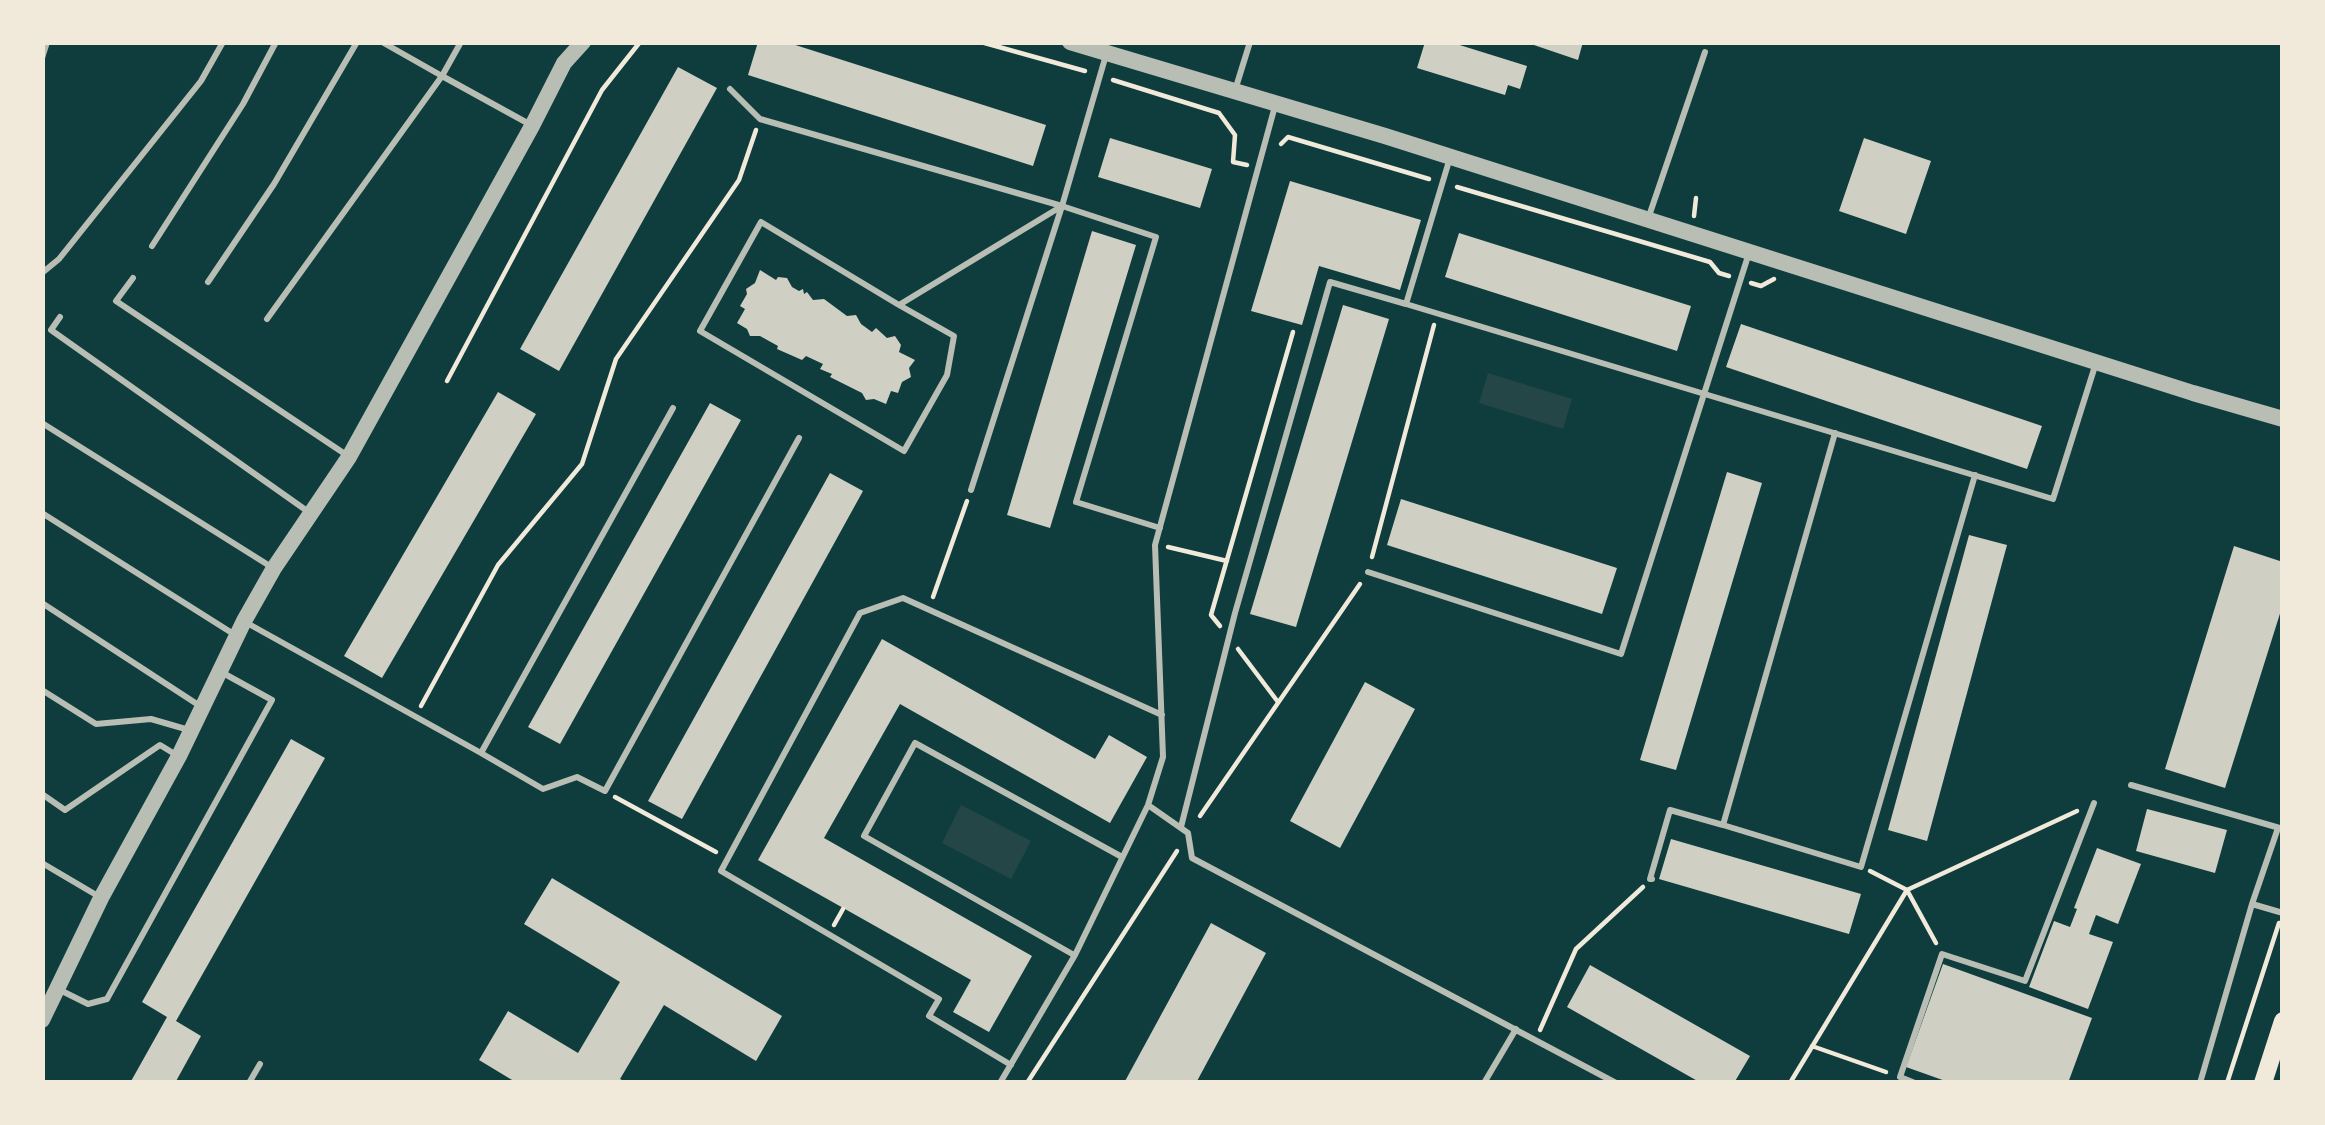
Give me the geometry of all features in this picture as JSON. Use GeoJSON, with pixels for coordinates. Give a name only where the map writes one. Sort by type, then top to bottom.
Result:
{"type":"FeatureCollection","features":[{"type":"Feature","properties":{"kind":"main road"},"geometry":{"type":"LineString","coordinates":[[2263,1083],[2283,1021]]}},
{"type":"Feature","properties":{"kind":"street"},"geometry":{"type":"LineString","coordinates":[[42,1020],[274,568],[349,457],[564,63],[583,42]]}},
{"type":"Feature","properties":{"kind":"street"},"geometry":{"type":"LineString","coordinates":[[1070,42],[1450,156],[2283,419]]}},
{"type":"Feature","properties":{"kind":"lane"},"geometry":{"type":"LineString","coordinates":[[42,58],[47,42]]}},
{"type":"Feature","properties":{"kind":"lane"},"geometry":{"type":"LineString","coordinates":[[42,273],[59,259],[201,81],[224,42]]}},
{"type":"Feature","properties":{"kind":"lane"},"geometry":{"type":"LineString","coordinates":[[152,246],[243,104],[276,42]]}},
{"type":"Feature","properties":{"kind":"lane"},"geometry":{"type":"LineString","coordinates":[[208,282],[274,184],[357,42]]}},
{"type":"Feature","properties":{"kind":"lane"},"geometry":{"type":"LineString","coordinates":[[382,42],[532,126]]}},
{"type":"Feature","properties":{"kind":"lane"},"geometry":{"type":"LineString","coordinates":[[267,319],[442,76],[461,42]]}},
{"type":"Feature","properties":{"kind":"lane"},"geometry":{"type":"LineString","coordinates":[[1235,90],[1250,42]]}},
{"type":"Feature","properties":{"kind":"lane"},"geometry":{"type":"LineString","coordinates":[[971,490],[1107,52]]}},
{"type":"Feature","properties":{"kind":"lane"},"geometry":{"type":"LineString","coordinates":[[1647,219],[1705,52]]}},
{"type":"Feature","properties":{"kind":"lane"},"geometry":{"type":"LineString","coordinates":[[730,88],[760,119],[1156,237],[1076,502],[1160,528]]}},
{"type":"Feature","properties":{"kind":"lane"},"geometry":{"type":"LineString","coordinates":[[1000,1083],[1075,955],[1148,805],[1163,757],[1155,544],[1276,103]]}},
{"type":"Feature","properties":{"kind":"lane"},"geometry":{"type":"LineString","coordinates":[[1406,304],[1450,156]]}},
{"type":"Feature","properties":{"kind":"lane"},"geometry":{"type":"LineString","coordinates":[[899,305],[1062,206]]}},
{"type":"Feature","properties":{"kind":"lane"},"geometry":{"type":"LineString","coordinates":[[761,222],[899,305],[954,336],[947,375],[904,451],[700,332],[761,222]]}},
{"type":"Feature","properties":{"kind":"lane"},"geometry":{"type":"LineString","coordinates":[[1368,572],[1621,654],[1750,252]]}},
{"type":"Feature","properties":{"kind":"lane"},"geometry":{"type":"LineString","coordinates":[[133,278],[116,301],[349,457]]}},
{"type":"Feature","properties":{"kind":"lane"},"geometry":{"type":"LineString","coordinates":[[1616,1083],[1192,858],[1185,830],[1235,613],[1330,281],[2053,499],[2096,362]]}},
{"type":"Feature","properties":{"kind":"lane"},"geometry":{"type":"LineString","coordinates":[[60,317],[51,330],[312,514]]}},
{"type":"Feature","properties":{"kind":"lane"},"geometry":{"type":"LineString","coordinates":[[481,753],[673,408]]}},
{"type":"Feature","properties":{"kind":"lane"},"geometry":{"type":"LineString","coordinates":[[42,423],[274,568]]}},
{"type":"Feature","properties":{"kind":"lane"},"geometry":{"type":"LineString","coordinates":[[1723,825],[1835,433]]}},
{"type":"Feature","properties":{"kind":"lane"},"geometry":{"type":"LineString","coordinates":[[42,513],[241,628],[416,717],[543,789],[577,777],[605,791],[799,438]]}},
{"type":"Feature","properties":{"kind":"lane"},"geometry":{"type":"LineString","coordinates":[[1652,879],[1670,810],[1862,866],[1975,475]]}},
{"type":"Feature","properties":{"kind":"lane"},"geometry":{"type":"LineString","coordinates":[[1011,1065],[929,1016],[939,999],[721,871],[860,613],[903,598],[1162,716]]}},
{"type":"Feature","properties":{"kind":"lane"},"geometry":{"type":"LineString","coordinates":[[42,603],[203,707]]}},
{"type":"Feature","properties":{"kind":"lane"},"geometry":{"type":"LineString","coordinates":[[57,988],[88,1004],[107,999],[272,700],[220,671]]}},
{"type":"Feature","properties":{"kind":"lane"},"geometry":{"type":"LineString","coordinates":[[42,690],[96,724],[151,719],[191,730]]}},
{"type":"Feature","properties":{"kind":"lane"},"geometry":{"type":"LineString","coordinates":[[1075,955],[864,836],[914,743],[1122,857]]}},
{"type":"Feature","properties":{"kind":"lane"},"geometry":{"type":"LineString","coordinates":[[42,794],[65,810],[160,745],[179,756]]}},
{"type":"Feature","properties":{"kind":"lane"},"geometry":{"type":"LineString","coordinates":[[2132,785],[2280,828],[2252,904],[2200,1083]]}},
{"type":"Feature","properties":{"kind":"lane"},"geometry":{"type":"LineString","coordinates":[[1915,1083],[1900,1076],[1942,954],[2025,981],[2094,803]]}},
{"type":"Feature","properties":{"kind":"lane"},"geometry":{"type":"LineString","coordinates":[[1148,805],[1185,830]]}},
{"type":"Feature","properties":{"kind":"lane"},"geometry":{"type":"LineString","coordinates":[[42,863],[101,898]]}},
{"type":"Feature","properties":{"kind":"lane"},"geometry":{"type":"LineString","coordinates":[[2252,904],[2283,913]]}},
{"type":"Feature","properties":{"kind":"lane"},"geometry":{"type":"LineString","coordinates":[[1484,1083],[1516,1029]]}},
{"type":"Feature","properties":{"kind":"lane"},"geometry":{"type":"LineString","coordinates":[[249,1083],[260,1064]]}},
{"type":"Feature","properties":{"kind":"path"},"geometry":{"type":"LineString","coordinates":[[447,381],[602,90],[640,42]]}},
{"type":"Feature","properties":{"kind":"path"},"geometry":{"type":"LineString","coordinates":[[981,42],[1220,113],[1235,135],[1233,162],[1258,167]]}},
{"type":"Feature","properties":{"kind":"path"},"geometry":{"type":"LineString","coordinates":[[416,717],[498,565],[581,464],[616,359],[740,180],[760,119]]}},
{"type":"Feature","properties":{"kind":"path"},"geometry":{"type":"LineString","coordinates":[[1276,148],[1288,137],[1710,262],[1719,273],[1761,286],[1781,274]]}},
{"type":"Feature","properties":{"kind":"path"},"geometry":{"type":"LineString","coordinates":[[1027,1083],[1185,830],[1368,572],[1437,313]]}},
{"type":"Feature","properties":{"kind":"path"},"geometry":{"type":"LineString","coordinates":[[928,609],[971,490]]}},
{"type":"Feature","properties":{"kind":"path"},"geometry":{"type":"LineString","coordinates":[[1155,544],[1227,561]]}},
{"type":"Feature","properties":{"kind":"path"},"geometry":{"type":"LineString","coordinates":[[605,791],[728,858]]}},
{"type":"Feature","properties":{"kind":"path"},"geometry":{"type":"LineString","coordinates":[[1790,1083],[1907,890],[2094,803]]}},
{"type":"Feature","properties":{"kind":"path"},"geometry":{"type":"LineString","coordinates":[[1862,866],[1907,890],[1942,954]]}},
{"type":"Feature","properties":{"kind":"path"},"geometry":{"type":"LineString","coordinates":[[1535,1040],[1576,949],[1652,879]]}},
{"type":"Feature","properties":{"kind":"path"},"geometry":{"type":"LineString","coordinates":[[2227,1083],[2283,913]]}},
{"type":"Feature","properties":{"kind":"path"},"geometry":{"type":"LineString","coordinates":[[1812,1046],[1900,1076]]}},
{"type":"Feature","properties":{"kind":"shaded area"},"geometry":{"type":"Polygon","coordinates":[[[1488,373],[1572,399],[1563,429],[1479,403],[1488,373]]]}},
{"type":"Feature","properties":{"kind":"shaded area"},"geometry":{"type":"Polygon","coordinates":[[[961,805],[1031,841],[1011,879],[942,843],[961,805]]]}},
{"type":"Feature","properties":{"kind":"building"},"geometry":{"type":"Polygon","coordinates":[[[758,42],[786,42],[1046,125],[1033,166],[748,75],[758,42]]]}},
{"type":"Feature","properties":{"kind":"building"},"geometry":{"type":"Polygon","coordinates":[[[1425,42],[1450,42],[1527,66],[1520,89],[1508,85],[1505,95],[1417,68],[1425,42]]]}},
{"type":"Feature","properties":{"kind":"building"},"geometry":{"type":"Polygon","coordinates":[[[1525,42],[1583,42],[1578,60],[1525,42]]]}},
{"type":"Feature","properties":{"kind":"building"},"geometry":{"type":"Polygon","coordinates":[[[678,67],[717,88],[559,371],[520,349],[678,67]]]}},
{"type":"Feature","properties":{"kind":"building"},"geometry":{"type":"Polygon","coordinates":[[[1110,138],[1212,169],[1200,208],[1098,177],[1110,138]]]}},
{"type":"Feature","properties":{"kind":"building"},"geometry":{"type":"Polygon","coordinates":[[[1864,138],[1931,161],[1906,234],[1839,211],[1864,138]]]}},
{"type":"Feature","properties":{"kind":"building"},"geometry":{"type":"Polygon","coordinates":[[[1290,181],[1421,220],[1400,290],[1319,266],[1302,325],[1251,311],[1290,181]]]}},
{"type":"Feature","properties":{"kind":"building"},"geometry":{"type":"Polygon","coordinates":[[[1092,231],[1136,245],[1050,528],[1007,515],[1092,231]]]}},
{"type":"Feature","properties":{"kind":"building"},"geometry":{"type":"Polygon","coordinates":[[[1459,233],[1691,306],[1677,351],[1445,277],[1459,233]]]}},
{"type":"Feature","properties":{"kind":"building"},"geometry":{"type":"Polygon","coordinates":[[[760,270],[776,280],[787,278],[792,287],[803,289],[813,300],[824,299],[847,316],[856,315],[872,332],[876,328],[887,338],[895,336],[901,345],[899,352],[915,360],[909,368],[911,377],[902,382],[898,393],[891,391],[886,404],[866,400],[820,369],[823,364],[806,356],[802,360],[760,336],[750,336],[737,323],[745,309],[740,306],[746,289],[755,283],[760,270]]]}},
{"type":"Feature","properties":{"kind":"building"},"geometry":{"type":"Polygon","coordinates":[[[1343,305],[1389,319],[1296,627],[1250,614],[1343,305]]]}},
{"type":"Feature","properties":{"kind":"building"},"geometry":{"type":"Polygon","coordinates":[[[1741,324],[2042,426],[2027,469],[1726,367],[1741,324]]]}},
{"type":"Feature","properties":{"kind":"building"},"geometry":{"type":"Polygon","coordinates":[[[498,392],[536,414],[382,678],[344,656],[498,392]]]}},
{"type":"Feature","properties":{"kind":"building"},"geometry":{"type":"Polygon","coordinates":[[[710,403],[741,420],[560,744],[528,727],[710,403]]]}},
{"type":"Feature","properties":{"kind":"building"},"geometry":{"type":"Polygon","coordinates":[[[1727,472],[1762,483],[1676,770],[1640,760],[1727,472]]]}},
{"type":"Feature","properties":{"kind":"building"},"geometry":{"type":"Polygon","coordinates":[[[830,473],[863,491],[682,819],[648,801],[830,473]]]}},
{"type":"Feature","properties":{"kind":"building"},"geometry":{"type":"Polygon","coordinates":[[[1401,499],[1617,568],[1602,614],[1387,545],[1401,499]]]}},
{"type":"Feature","properties":{"kind":"building"},"geometry":{"type":"Polygon","coordinates":[[[1969,535],[2007,545],[1927,841],[1888,830],[1969,535]]]}},
{"type":"Feature","properties":{"kind":"building"},"geometry":{"type":"Polygon","coordinates":[[[2234,546],[2283,562],[2283,604],[2225,788],[2165,769],[2234,546]]]}},
{"type":"Feature","properties":{"kind":"building"},"geometry":{"type":"Polygon","coordinates":[[[882,639],[1095,759],[1109,735],[1147,757],[1110,823],[900,704],[824,838],[1032,956],[989,1032],[953,1012],[971,980],[758,860],[882,639]]]}},
{"type":"Feature","properties":{"kind":"building"},"geometry":{"type":"Polygon","coordinates":[[[1365,682],[1415,709],[1340,848],[1290,821],[1365,682]]]}},
{"type":"Feature","properties":{"kind":"building"},"geometry":{"type":"Polygon","coordinates":[[[291,739],[325,758],[176,1021],[201,1036],[175,1083],[130,1083],[167,1017],[142,1002],[291,739]]]}},
{"type":"Feature","properties":{"kind":"building"},"geometry":{"type":"Polygon","coordinates":[[[2147,809],[2227,830],[2215,873],[2136,851],[2147,809]]]}},
{"type":"Feature","properties":{"kind":"building"},"geometry":{"type":"Polygon","coordinates":[[[1671,839],[1861,894],[1849,934],[1659,879],[1671,839]]]}},
{"type":"Feature","properties":{"kind":"building"},"geometry":{"type":"Polygon","coordinates":[[[2097,848],[2141,864],[2118,924],[2096,915],[2089,934],[2113,942],[2088,1009],[2029,987],[2054,921],[2070,927],[2097,848]]]}},
{"type":"Feature","properties":{"kind":"building"},"geometry":{"type":"Polygon","coordinates":[[[552,878],[782,1016],[756,1061],[664,1005],[620,1079],[628,1083],[517,1083],[479,1060],[508,1011],[578,1053],[620,982],[524,924],[552,878]]]}},
{"type":"Feature","properties":{"kind":"building"},"geometry":{"type":"Polygon","coordinates":[[[1211,923],[1266,953],[1196,1083],[1124,1083],[1211,923]]]}},
{"type":"Feature","properties":{"kind":"building"},"geometry":{"type":"Polygon","coordinates":[[[1943,964],[2092,1018],[2068,1083],[1951,1083],[1906,1067],[1943,964]]]}},
{"type":"Feature","properties":{"kind":"building"},"geometry":{"type":"Polygon","coordinates":[[[1590,965],[1750,1056],[1734,1083],[1701,1083],[1567,1007],[1590,965]]]}}]}
